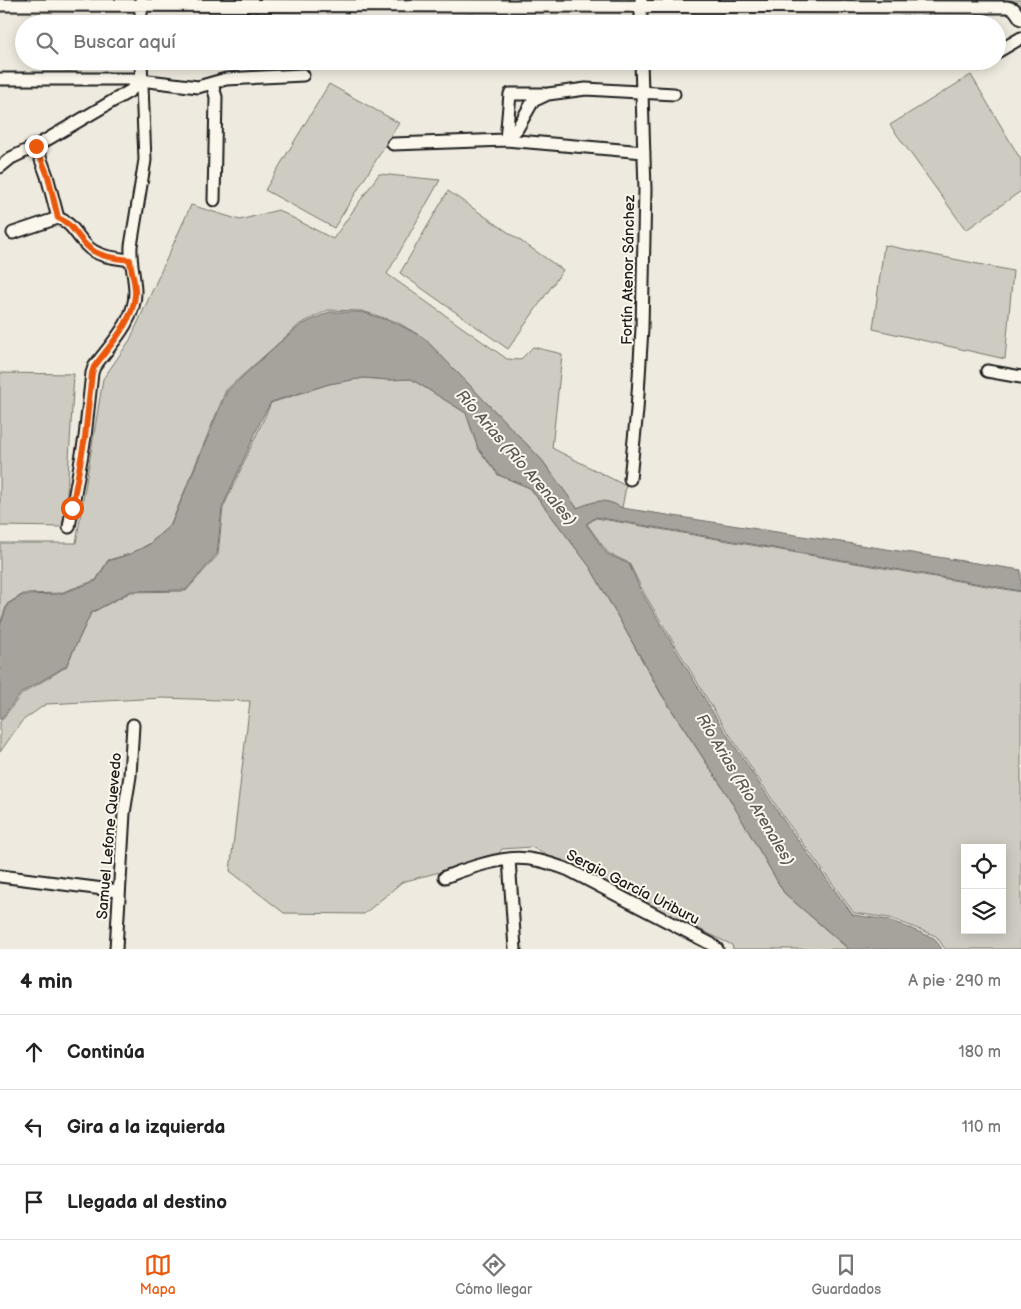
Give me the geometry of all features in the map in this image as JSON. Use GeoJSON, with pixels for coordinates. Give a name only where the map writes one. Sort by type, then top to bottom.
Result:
{"type":"FeatureCollection","features":[{"type":"Feature","properties":{"kind":"street"},"geometry":{"type":"LineString","coordinates":[[0,5],[141,3],[893,4],[1006,7],[1018,14]]}},
{"type":"Feature","properties":{"kind":"street"},"geometry":{"type":"LineString","coordinates":[[1006,47],[1021,38]]}},
{"type":"Feature","properties":{"kind":"street"},"geometry":{"type":"LineString","coordinates":[[69,527],[85,437],[92,373],[94,367],[124,326],[133,307],[135,285],[130,260],[131,246],[145,160],[142,70]]}},
{"type":"Feature","properties":{"kind":"street","name":"Fortín Atenor Sánchez"},"geometry":{"type":"LineString","coordinates":[[630,479],[637,410],[642,328],[644,152],[641,70]]}},
{"type":"Feature","properties":{"kind":"street"},"geometry":{"type":"LineString","coordinates":[[0,79],[142,80],[198,87],[226,79],[303,75]]}},
{"type":"Feature","properties":{"kind":"street"},"geometry":{"type":"LineString","coordinates":[[0,167],[6,156],[36,146],[130,91],[142,80]]}},
{"type":"Feature","properties":{"kind":"street"},"geometry":{"type":"LineString","coordinates":[[212,84],[216,97],[214,200]]}},
{"type":"Feature","properties":{"kind":"street"},"geometry":{"type":"LineString","coordinates":[[506,140],[510,94],[548,94],[586,89],[674,94]]}},
{"type":"Feature","properties":{"kind":"street"},"geometry":{"type":"LineString","coordinates":[[506,140],[517,129],[533,101],[548,94]]}},
{"type":"Feature","properties":{"kind":"street"},"geometry":{"type":"LineString","coordinates":[[393,144],[506,140],[644,152]]}},
{"type":"Feature","properties":{"kind":"street"},"geometry":{"type":"LineString","coordinates":[[36,146],[48,176],[58,218]]}},
{"type":"Feature","properties":{"kind":"street"},"geometry":{"type":"LineString","coordinates":[[13,233],[58,218],[68,222],[86,246],[95,252],[114,258],[130,260]]}},
{"type":"Feature","properties":{"kind":"street"},"geometry":{"type":"LineString","coordinates":[[987,371],[1021,377]]}},
{"type":"Feature","properties":{"kind":"street","name":"Samuel Lefone Quevedo"},"geometry":{"type":"LineString","coordinates":[[116,949],[124,813],[130,776],[133,726]]}},
{"type":"Feature","properties":{"kind":"street"},"geometry":{"type":"LineString","coordinates":[[508,859],[515,949]]}},
{"type":"Feature","properties":{"kind":"street","name":"Sergio García Uriburu"},"geometry":{"type":"LineString","coordinates":[[445,877],[508,859],[533,860],[569,870],[711,944],[717,949]]}},
{"type":"Feature","properties":{"kind":"street"},"geometry":{"type":"LineString","coordinates":[[0,876],[119,891]]}},
{"type":"Feature","properties":{"kind":"shaded area"},"geometry":{"type":"Polygon","coordinates":[[[897,0],[1013,0],[897,4],[897,0]]]}},
{"type":"Feature","properties":{"kind":"shaded area"},"geometry":{"type":"Polygon","coordinates":[[[1013,0],[1021,0],[1021,12],[1013,0]]]}},
{"type":"Feature","properties":{"kind":"shaded area"},"geometry":{"type":"Polygon","coordinates":[[[971,75],[1021,160],[1021,191],[966,230],[890,125],[971,75]]]}},
{"type":"Feature","properties":{"kind":"shaded area"},"geometry":{"type":"Polygon","coordinates":[[[329,84],[399,123],[334,228],[265,190],[329,84]]]}},
{"type":"Feature","properties":{"kind":"shaded area"},"geometry":{"type":"Polygon","coordinates":[[[379,174],[440,180],[387,274],[507,359],[520,360],[533,347],[562,354],[552,448],[626,486],[622,508],[610,502],[600,501],[577,508],[542,460],[424,338],[397,322],[362,311],[328,310],[300,324],[226,390],[171,524],[149,544],[130,554],[108,560],[96,580],[60,593],[23,594],[7,604],[0,624],[0,543],[76,543],[103,379],[130,340],[191,205],[240,220],[278,210],[333,239],[379,174]]]}},
{"type":"Feature","properties":{"kind":"shaded area"},"geometry":{"type":"Polygon","coordinates":[[[448,191],[563,270],[508,349],[400,273],[448,191]]]}},
{"type":"Feature","properties":{"kind":"shaded area"},"geometry":{"type":"Polygon","coordinates":[[[884,245],[1013,271],[1005,359],[873,329],[884,245]]]}},
{"type":"Feature","properties":{"kind":"shaded area"},"geometry":{"type":"Polygon","coordinates":[[[0,373],[74,374],[65,527],[0,526],[0,373]]]}},
{"type":"Feature","properties":{"kind":"shaded area"},"geometry":{"type":"Polygon","coordinates":[[[364,378],[411,379],[466,413],[478,449],[498,475],[530,488],[590,567],[661,694],[728,796],[784,893],[848,949],[733,949],[732,945],[531,847],[502,849],[496,857],[402,882],[364,914],[284,913],[230,871],[250,701],[162,698],[46,704],[22,721],[0,752],[0,722],[22,694],[66,667],[91,613],[131,592],[186,591],[218,555],[223,508],[271,403],[329,384],[364,378]]]}},
{"type":"Feature","properties":{"kind":"shaded area"},"geometry":{"type":"Polygon","coordinates":[[[596,518],[1021,592],[1021,949],[945,949],[936,936],[890,918],[854,913],[785,819],[718,717],[644,593],[629,563],[608,553],[587,524],[596,518]]]}},
{"type":"Feature","properties":{"kind":"water","name":"Río Arias (Río Arenales)"},"geometry":{"type":"Polygon","coordinates":[[[329,312],[362,312],[396,323],[424,338],[542,460],[577,508],[604,501],[622,508],[1021,570],[1021,591],[596,517],[586,524],[607,554],[629,564],[641,591],[715,716],[784,821],[853,915],[889,920],[934,938],[942,949],[849,949],[784,893],[728,796],[661,693],[590,567],[530,488],[499,475],[478,448],[466,413],[411,379],[364,378],[329,384],[271,402],[222,508],[217,554],[186,590],[131,591],[91,613],[66,666],[21,693],[0,720],[0,626],[8,604],[23,595],[60,594],[96,581],[108,561],[130,554],[150,544],[171,525],[227,391],[301,325],[329,312]]]}},
{"type":"Feature","properties":{"kind":"route"},"geometry":{"type":"LineString","coordinates":[[36,146],[48,176],[55,212],[58,218],[68,222],[86,246],[95,252],[107,257],[130,260],[135,285],[133,307],[129,316],[124,326],[94,367],[92,373],[85,437],[72,508]]}}]}
